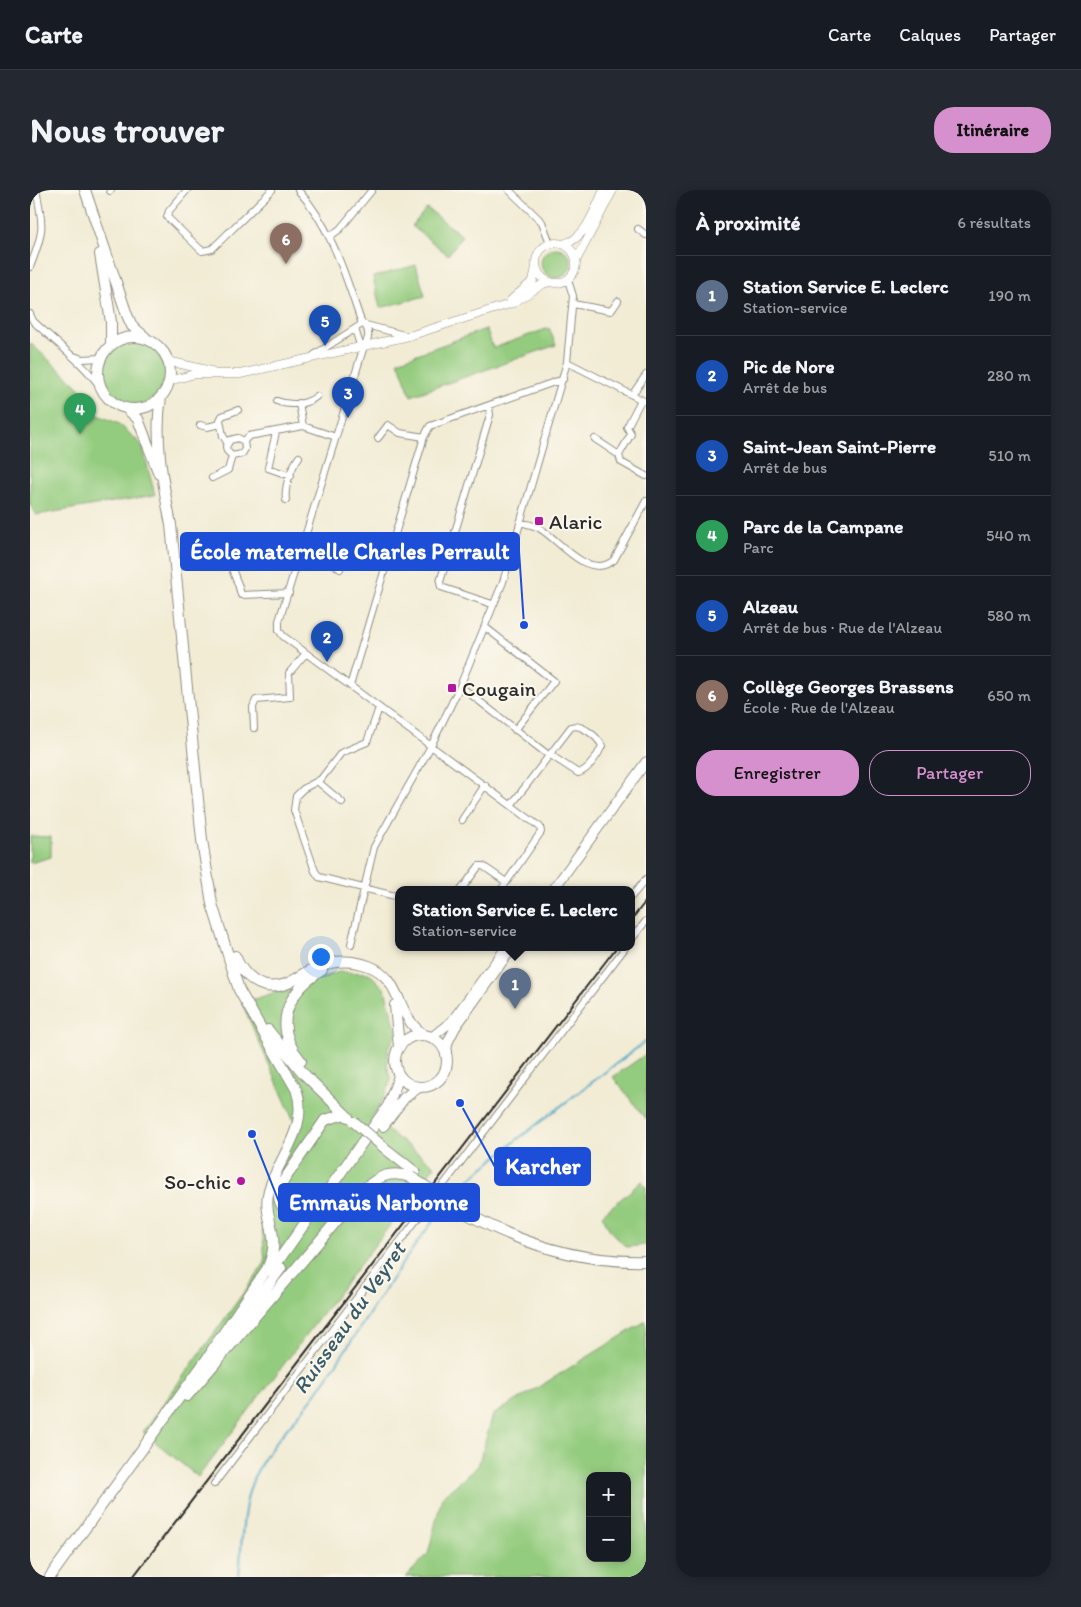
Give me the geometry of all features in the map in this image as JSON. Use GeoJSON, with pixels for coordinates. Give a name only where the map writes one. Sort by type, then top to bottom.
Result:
{"type":"FeatureCollection","features":[{"type":"Feature","properties":{"kind":"main road"},"geometry":{"type":"LineString","coordinates":[[85,190],[92,216],[127,315],[137,332],[148,339],[160,347],[168,361],[169,381],[161,396],[149,406],[137,409],[126,408],[112,402],[101,388],[98,372],[101,358],[111,345],[127,337],[148,339]]}},
{"type":"Feature","properties":{"kind":"main road"},"geometry":{"type":"LineString","coordinates":[[92,216],[110,314],[111,345]]}},
{"type":"Feature","properties":{"kind":"main road"},"geometry":{"type":"LineString","coordinates":[[161,396],[158,431],[164,489]]}},
{"type":"Feature","properties":{"kind":"main road"},"geometry":{"type":"LineString","coordinates":[[126,408],[138,419],[145,434],[164,489],[172,525],[202,840],[212,904],[240,990],[296,1089],[301,1113],[294,1135],[269,1192],[268,1212],[274,1237],[274,1254],[212,1350]]}},
{"type":"Feature","properties":{"kind":"main road"},"geometry":{"type":"LineString","coordinates":[[555,886],[646,762]]}},
{"type":"Feature","properties":{"kind":"main road"},"geometry":{"type":"LineString","coordinates":[[202,840],[221,919],[239,965],[248,978],[259,984],[278,985],[285,984],[318,966],[336,962],[361,963],[372,967],[386,978],[397,992],[408,1022],[443,1047],[446,1054]]}},
{"type":"Feature","properties":{"kind":"main road"},"geometry":{"type":"LineString","coordinates":[[399,1047],[410,1038],[428,1036],[452,1021],[504,951]]}},
{"type":"Feature","properties":{"kind":"main road"},"geometry":{"type":"LineString","coordinates":[[56,1577],[389,1117],[410,1092],[439,1080],[446,1066],[448,1042],[454,1028],[510,951]]}},
{"type":"Feature","properties":{"kind":"main road"},"geometry":{"type":"LineString","coordinates":[[336,962],[315,974],[295,995],[286,1013],[285,1030],[287,1040],[295,1054],[345,1114]]}},
{"type":"Feature","properties":{"kind":"main road"},"geometry":{"type":"LineString","coordinates":[[232,966],[253,1007],[276,1041],[304,1074],[413,1175],[501,1232],[523,1241],[568,1253],[608,1260],[646,1261]]}},
{"type":"Feature","properties":{"kind":"main road"},"geometry":{"type":"LineString","coordinates":[[386,978],[397,1013],[399,1047],[395,1063],[399,1076],[405,1082],[419,1087]]}},
{"type":"Feature","properties":{"kind":"main road"},"geometry":{"type":"LineString","coordinates":[[50,1577],[212,1350],[364,1142],[388,1106],[399,1076]]}},
{"type":"Feature","properties":{"kind":"main road"},"geometry":{"type":"LineString","coordinates":[[345,1114],[324,1120],[310,1140],[280,1186],[278,1195],[282,1207],[290,1212],[297,1213],[312,1206],[364,1142]]}},
{"type":"Feature","properties":{"kind":"main road"},"geometry":{"type":"LineString","coordinates":[[187,1396],[363,1190],[382,1175],[393,1172],[413,1175]]}},
{"type":"Feature","properties":{"kind":"main road"},"geometry":{"type":"LineString","coordinates":[[472,1214],[528,1237],[564,1247],[609,1253],[646,1254]]}},
{"type":"Feature","properties":{"kind":"street"},"geometry":{"type":"LineString","coordinates":[[30,267],[39,244],[43,222],[36,190]]}},
{"type":"Feature","properties":{"kind":"street"},"geometry":{"type":"LineString","coordinates":[[187,190],[169,211],[167,217],[202,251],[212,249],[272,190]]}},
{"type":"Feature","properties":{"kind":"street"},"geometry":{"type":"LineString","coordinates":[[298,190],[311,204],[329,237],[363,324],[369,333],[279,621],[279,630],[306,653],[512,804],[540,827],[540,832],[503,886]]}},
{"type":"Feature","properties":{"kind":"street"},"geometry":{"type":"LineString","coordinates":[[329,237],[340,229],[372,190]]}},
{"type":"Feature","properties":{"kind":"street"},"geometry":{"type":"LineString","coordinates":[[509,190],[542,222],[550,243]]}},
{"type":"Feature","properties":{"kind":"street"},"geometry":{"type":"LineString","coordinates":[[499,307],[528,286],[535,275],[538,255],[543,247],[550,243],[564,244],[573,241],[579,236],[588,223],[604,190]]}},
{"type":"Feature","properties":{"kind":"street"},"geometry":{"type":"LineString","coordinates":[[576,259],[613,190]]}},
{"type":"Feature","properties":{"kind":"street"},"geometry":{"type":"LineString","coordinates":[[638,229],[646,235]]}},
{"type":"Feature","properties":{"kind":"street"},"geometry":{"type":"LineString","coordinates":[[536,267],[541,277],[550,282],[559,283],[568,280],[576,270],[576,259],[573,251],[564,244]]}},
{"type":"Feature","properties":{"kind":"street"},"geometry":{"type":"LineString","coordinates":[[351,944],[374,847],[431,746],[460,686],[485,627],[492,604],[503,582],[567,362],[573,304],[573,290],[568,280]]}},
{"type":"Feature","properties":{"kind":"street"},"geometry":{"type":"LineString","coordinates":[[169,381],[195,374],[240,374],[409,336],[526,297],[550,282]]}},
{"type":"Feature","properties":{"kind":"street"},"geometry":{"type":"LineString","coordinates":[[573,304],[611,311],[618,301]]}},
{"type":"Feature","properties":{"kind":"street"},"geometry":{"type":"LineString","coordinates":[[30,314],[66,352],[85,368],[101,388]]}},
{"type":"Feature","properties":{"kind":"street"},"geometry":{"type":"LineString","coordinates":[[310,358],[363,324],[409,336]]}},
{"type":"Feature","properties":{"kind":"street"},"geometry":{"type":"LineString","coordinates":[[354,329],[359,342],[364,346]]}},
{"type":"Feature","properties":{"kind":"street"},"geometry":{"type":"LineString","coordinates":[[66,352],[82,359],[101,358]]}},
{"type":"Feature","properties":{"kind":"street"},"geometry":{"type":"LineString","coordinates":[[168,361],[222,374]]}},
{"type":"Feature","properties":{"kind":"street"},"geometry":{"type":"LineString","coordinates":[[567,362],[644,401],[627,427],[631,434],[619,456]]}},
{"type":"Feature","properties":{"kind":"street"},"geometry":{"type":"LineString","coordinates":[[632,395],[646,375]]}},
{"type":"Feature","properties":{"kind":"street"},"geometry":{"type":"LineString","coordinates":[[350,686],[424,438],[430,426],[563,379]]}},
{"type":"Feature","properties":{"kind":"street"},"geometry":{"type":"LineString","coordinates":[[277,401],[284,404],[312,402],[317,396]]}},
{"type":"Feature","properties":{"kind":"street"},"geometry":{"type":"LineString","coordinates":[[298,403],[303,426]]}},
{"type":"Feature","properties":{"kind":"street"},"geometry":{"type":"LineString","coordinates":[[489,406],[490,414],[440,582],[441,587],[492,604]]}},
{"type":"Feature","properties":{"kind":"street"},"geometry":{"type":"LineString","coordinates":[[232,456],[227,451],[228,442],[220,424],[222,416],[238,410]]}},
{"type":"Feature","properties":{"kind":"street"},"geometry":{"type":"LineString","coordinates":[[200,425],[207,427],[220,424]]}},
{"type":"Feature","properties":{"kind":"street"},"geometry":{"type":"LineString","coordinates":[[378,438],[388,425],[400,433],[424,438]]}},
{"type":"Feature","properties":{"kind":"street"},"geometry":{"type":"LineString","coordinates":[[244,441],[249,436],[303,426],[336,437]]}},
{"type":"Feature","properties":{"kind":"street"},"geometry":{"type":"LineString","coordinates":[[276,432],[268,468],[290,476]]}},
{"type":"Feature","properties":{"kind":"street"},"geometry":{"type":"LineString","coordinates":[[228,442],[238,438],[244,441]]}},
{"type":"Feature","properties":{"kind":"street"},"geometry":{"type":"LineString","coordinates":[[595,439],[619,456],[621,462],[646,476]]}},
{"type":"Feature","properties":{"kind":"street"},"geometry":{"type":"LineString","coordinates":[[232,456],[242,454],[245,450],[244,441]]}},
{"type":"Feature","properties":{"kind":"street"},"geometry":{"type":"LineString","coordinates":[[212,478],[228,470],[232,456]]}},
{"type":"Feature","properties":{"kind":"street"},"geometry":{"type":"LineString","coordinates":[[286,500],[285,493],[290,476],[299,457]]}},
{"type":"Feature","properties":{"kind":"street"},"geometry":{"type":"LineString","coordinates":[[520,522],[538,528],[581,561],[598,568],[607,566],[614,560],[644,509],[646,500]]}},
{"type":"Feature","properties":{"kind":"street"},"geometry":{"type":"LineString","coordinates":[[260,542],[237,545],[231,561],[231,572],[239,584],[241,595],[289,593]]}},
{"type":"Feature","properties":{"kind":"street"},"geometry":{"type":"LineString","coordinates":[[303,546],[318,551],[340,569]]}},
{"type":"Feature","properties":{"kind":"street"},"geometry":{"type":"LineString","coordinates":[[485,627],[554,681],[514,730]]}},
{"type":"Feature","properties":{"kind":"street"},"geometry":{"type":"LineString","coordinates":[[254,728],[253,707],[256,700],[290,697],[289,673],[306,653]]}},
{"type":"Feature","properties":{"kind":"street"},"geometry":{"type":"LineString","coordinates":[[460,686],[514,730],[550,755],[578,773],[584,772],[602,746],[600,741],[576,725],[571,727],[550,755],[512,804]]}},
{"type":"Feature","properties":{"kind":"street"},"geometry":{"type":"LineString","coordinates":[[379,708],[367,742],[341,753],[317,781],[303,788],[296,796],[294,810],[314,871],[319,877],[395,896]]}},
{"type":"Feature","properties":{"kind":"street"},"geometry":{"type":"LineString","coordinates":[[317,781],[342,802]]}},
{"type":"Feature","properties":{"kind":"street"},"geometry":{"type":"LineString","coordinates":[[462,820],[485,786]]}},
{"type":"Feature","properties":{"kind":"street"},"geometry":{"type":"LineString","coordinates":[[464,886],[478,866],[483,866],[506,882]]}},
{"type":"Feature","properties":{"kind":"street"},"geometry":{"type":"LineString","coordinates":[[635,892],[646,880]]}},
{"type":"Feature","properties":{"kind":"street"},"geometry":{"type":"LineString","coordinates":[[467,882],[468,886]]}},
{"type":"Feature","properties":{"kind":"street"},"geometry":{"type":"LineString","coordinates":[[635,935],[646,922]]}},
{"type":"Feature","properties":{"kind":"street"},"geometry":{"type":"LineString","coordinates":[[214,1484],[624,951]]}},
{"type":"Feature","properties":{"kind":"green space"},"geometry":{"type":"Polygon","coordinates":[[[427,208],[462,236],[448,255],[412,226],[427,208]]]}},
{"type":"Feature","properties":{"kind":"green space"},"geometry":{"type":"Polygon","coordinates":[[[556,248],[566,253],[571,263],[566,273],[556,278],[546,273],[541,263],[546,253],[556,248]]]}},
{"type":"Feature","properties":{"kind":"green space"},"geometry":{"type":"Polygon","coordinates":[[[416,265],[425,296],[380,308],[373,277],[416,265]]]}},
{"type":"Feature","properties":{"kind":"green space"},"geometry":{"type":"Polygon","coordinates":[[[549,328],[556,345],[411,396],[398,361],[486,329],[493,348],[549,328]]]}},
{"type":"Feature","properties":{"kind":"green space"},"geometry":{"type":"Polygon","coordinates":[[[134,341],[152,347],[160,355],[166,373],[160,391],[152,399],[134,405],[116,399],[108,391],[102,373],[108,355],[116,347],[134,341]]]}},
{"type":"Feature","properties":{"kind":"green space"},"geometry":{"type":"Polygon","coordinates":[[[30,343],[77,385],[96,414],[119,424],[142,445],[155,495],[36,515],[30,505],[30,343]]]}},
{"type":"Feature","properties":{"kind":"green space"},"geometry":{"type":"Polygon","coordinates":[[[30,836],[51,837],[51,857],[30,863],[30,836]]]}},
{"type":"Feature","properties":{"kind":"green space"},"geometry":{"type":"Polygon","coordinates":[[[339,972],[369,973],[385,989],[397,1033],[388,1049],[387,1065],[391,1080],[384,1098],[371,1118],[435,1166],[198,1477],[143,1432],[265,1263],[260,1197],[294,1121],[242,1003],[339,972]]]}},
{"type":"Feature","properties":{"kind":"green space"},"geometry":{"type":"Polygon","coordinates":[[[646,1054],[646,1119],[613,1077],[646,1054]]]}},
{"type":"Feature","properties":{"kind":"green space"},"geometry":{"type":"Polygon","coordinates":[[[642,1181],[646,1188],[646,1245],[626,1247],[611,1232],[602,1215],[642,1181]]]}},
{"type":"Feature","properties":{"kind":"green space"},"geometry":{"type":"Polygon","coordinates":[[[646,1321],[646,1577],[406,1577],[428,1554],[442,1497],[478,1466],[493,1415],[646,1321]]]}},
{"type":"Feature","properties":{"kind":"waterway","name":"Ruisseau du Veyret"},"geometry":{"type":"LineString","coordinates":[[451,1199],[465,1183],[519,1138],[646,1041]]}},
{"type":"Feature","properties":{"kind":"waterway","name":"Ruisseau du Veyret"},"geometry":{"type":"LineString","coordinates":[[239,1577],[246,1503],[259,1468],[274,1445],[317,1392],[396,1273],[446,1205]]}},
{"type":"Feature","properties":{"kind":"railway"},"geometry":{"type":"LineString","coordinates":[[635,915],[646,901]]}},
{"type":"Feature","properties":{"kind":"railway"},"geometry":{"type":"LineString","coordinates":[[133,1577],[614,951]]}},
{"type":"Feature","properties":{"kind":"place","name":"Collège Georges Brassens"},"geometry":{"type":"Point","coordinates":[286,264]}},
{"type":"Feature","properties":{"kind":"place","name":"Alzeau"},"geometry":{"type":"Point","coordinates":[325,346]}},
{"type":"Feature","properties":{"kind":"place","name":"Saint-Jean Saint-Pierre"},"geometry":{"type":"Point","coordinates":[348,418]}},
{"type":"Feature","properties":{"kind":"place","name":"Parc de la Campane"},"geometry":{"type":"Point","coordinates":[80,434]}},
{"type":"Feature","properties":{"kind":"place","name":"Alaric"},"geometry":{"type":"Point","coordinates":[539,521]}},
{"type":"Feature","properties":{"kind":"place","name":"École maternelle Charles Perrault"},"geometry":{"type":"Point","coordinates":[524,625]}},
{"type":"Feature","properties":{"kind":"place","name":"Pic de Nore"},"geometry":{"type":"Point","coordinates":[327,662]}},
{"type":"Feature","properties":{"kind":"place","name":"Cougain"},"geometry":{"type":"Point","coordinates":[452,688]}},
{"type":"Feature","properties":{"kind":"place","name":"Station Service E. Leclerc"},"geometry":{"type":"Point","coordinates":[515,1009]}},
{"type":"Feature","properties":{"kind":"place","name":"Karcher"},"geometry":{"type":"Point","coordinates":[460,1103]}},
{"type":"Feature","properties":{"kind":"place","name":"Emmaüs Narbonne"},"geometry":{"type":"Point","coordinates":[252,1134]}},
{"type":"Feature","properties":{"kind":"place","name":"So-chic"},"geometry":{"type":"Point","coordinates":[241,1181]}}]}
